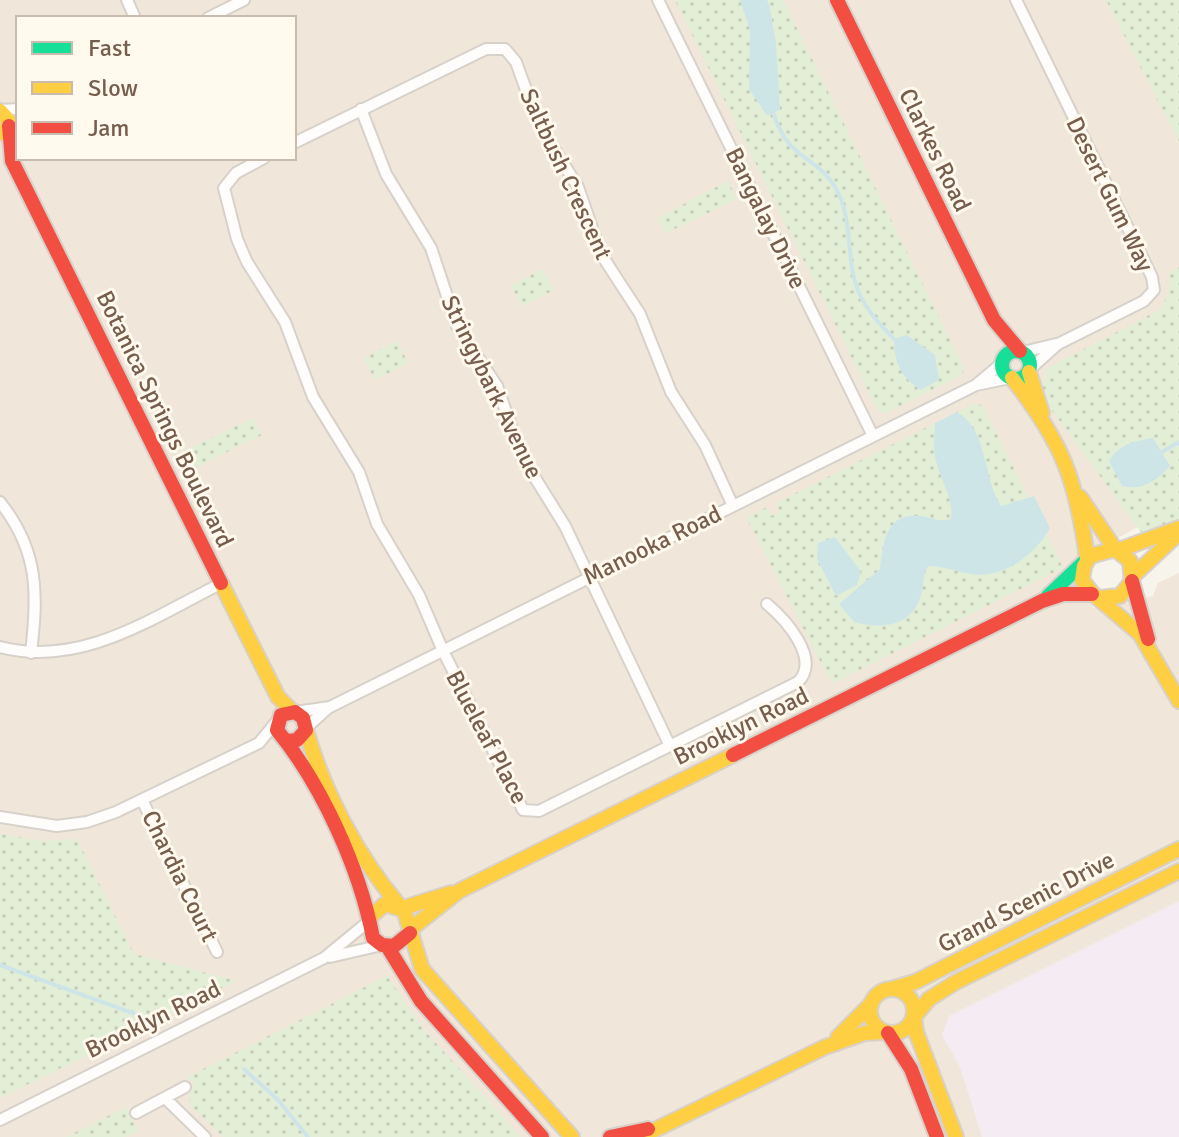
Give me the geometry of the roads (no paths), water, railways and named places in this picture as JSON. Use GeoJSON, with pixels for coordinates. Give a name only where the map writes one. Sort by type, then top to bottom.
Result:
{"type":"FeatureCollection","features":[{"type":"Feature","properties":{"kind":"street"},"geometry":{"type":"LineString","coordinates":[[212,16],[244,0]]}},
{"type":"Feature","properties":{"kind":"street","name":"Bangalay Drive"},"geometry":{"type":"LineString","coordinates":[[658,0],[873,436]]}},
{"type":"Feature","properties":{"kind":"street","name":"Clarkes Road"},"geometry":{"type":"LineString","coordinates":[[837,0],[994,320],[1002,362]]}},
{"type":"Feature","properties":{"kind":"street","name":"Desert Gum Way"},"geometry":{"type":"LineString","coordinates":[[1016,0],[1152,277],[1154,290],[1144,301],[1058,344],[1022,351]]}},
{"type":"Feature","properties":{"kind":"street","name":"Saltbush Crescent"},"geometry":{"type":"LineString","coordinates":[[296,142],[486,49],[497,46],[511,54],[538,123],[578,187],[601,254],[640,314],[671,392],[705,445],[733,506]]}},
{"type":"Feature","properties":{"kind":"street","name":"Stringybark Avenue"},"geometry":{"type":"LineString","coordinates":[[361,109],[386,174],[431,248],[457,326],[497,386],[522,457],[565,526],[670,746]]}},
{"type":"Feature","properties":{"kind":"street"},"geometry":{"type":"LineString","coordinates":[[0,110],[7,116],[9,127]]}},
{"type":"Feature","properties":{"kind":"street","name":"Botanica Springs Boulevard"},"geometry":{"type":"LineString","coordinates":[[9,127],[12,161]]}},
{"type":"Feature","properties":{"kind":"street","name":"Botanica Springs Boulevard"},"geometry":{"type":"LineString","coordinates":[[0,148],[12,161],[278,697],[294,712]]}},
{"type":"Feature","properties":{"kind":"street"},"geometry":{"type":"LineString","coordinates":[[260,160],[236,173],[224,188],[237,239],[285,322],[313,397],[359,472],[377,524],[419,595],[443,651]]}},
{"type":"Feature","properties":{"kind":"street","name":"Clarkes Road"},"geometry":{"type":"LineString","coordinates":[[994,320],[1022,351]]}},
{"type":"Feature","properties":{"kind":"street","name":"Desert Gum Way"},"geometry":{"type":"LineString","coordinates":[[1030,370],[1058,344]]}},
{"type":"Feature","properties":{"kind":"street"},"geometry":{"type":"LineString","coordinates":[[1042,415],[1011,378],[1002,362],[1007,354],[1022,351],[1029,357],[1042,415],[1078,494],[1117,549],[1130,561],[1149,643],[1179,701]]}},
{"type":"Feature","properties":{"kind":"street","name":"Manooka Road"},"geometry":{"type":"LineString","coordinates":[[976,385],[1002,362]]}},
{"type":"Feature","properties":{"kind":"street"},"geometry":{"type":"LineString","coordinates":[[1011,378],[1022,378],[1030,370]]}},
{"type":"Feature","properties":{"kind":"street","name":"Manooka Road"},"geometry":{"type":"LineString","coordinates":[[306,729],[330,707],[587,577],[976,385],[1011,378]]}},
{"type":"Feature","properties":{"kind":"street"},"geometry":{"type":"LineString","coordinates":[[1078,494],[1086,560],[1082,580],[1096,596],[1119,610],[1149,643]]}},
{"type":"Feature","properties":{"kind":"street"},"geometry":{"type":"LineString","coordinates":[[0,502],[25,540],[31,560],[37,592],[31,653]]}},
{"type":"Feature","properties":{"kind":"street"},"geometry":{"type":"LineString","coordinates":[[1086,560],[1105,548],[1117,549],[1179,531]]}},
{"type":"Feature","properties":{"kind":"street"},"geometry":{"type":"LineString","coordinates":[[1096,596],[1120,596],[1179,531]]}},
{"type":"Feature","properties":{"kind":"street","name":"Brooklyn Road"},"geometry":{"type":"LineString","coordinates":[[1042,601],[1086,560]]}},
{"type":"Feature","properties":{"kind":"street"},"geometry":{"type":"LineString","coordinates":[[0,647],[31,653],[92,646],[222,583]]}},
{"type":"Feature","properties":{"kind":"street","name":"Brooklyn Road"},"geometry":{"type":"LineString","coordinates":[[401,906],[459,891],[1042,601],[1063,594],[1096,596]]}},
{"type":"Feature","properties":{"kind":"street","name":"Blueleaf Place"},"geometry":{"type":"LineString","coordinates":[[443,651],[519,804],[528,813],[539,811],[802,678],[805,659],[789,625],[767,604]]}},
{"type":"Feature","properties":{"kind":"street","name":"Botanica Springs Boulevard"},"geometry":{"type":"LineString","coordinates":[[278,697],[278,720]]}},
{"type":"Feature","properties":{"kind":"street","name":"Manooka Road"},"geometry":{"type":"LineString","coordinates":[[294,712],[330,707]]}},
{"type":"Feature","properties":{"kind":"street"},"geometry":{"type":"LineString","coordinates":[[259,743],[278,720],[294,712],[303,718],[315,757],[369,864],[382,888],[410,917],[417,959],[491,1051],[534,1094],[556,1124],[572,1137]]}},
{"type":"Feature","properties":{"kind":"street"},"geometry":{"type":"LineString","coordinates":[[278,720],[277,730],[299,757],[355,872],[370,933],[384,946],[421,1001],[542,1137]]}},
{"type":"Feature","properties":{"kind":"street"},"geometry":{"type":"LineString","coordinates":[[0,817],[57,826],[87,822],[142,800],[259,743],[297,740],[306,729]]}},
{"type":"Feature","properties":{"kind":"street","name":"Chardia Court"},"geometry":{"type":"LineString","coordinates":[[142,800],[217,952]]}},
{"type":"Feature","properties":{"kind":"street","name":"Grand Scenic Drive"},"geometry":{"type":"LineString","coordinates":[[825,1047],[853,1024],[881,992],[915,982],[1179,849]]}},
{"type":"Feature","properties":{"kind":"street","name":"Grand Scenic Drive"},"geometry":{"type":"LineString","coordinates":[[640,1137],[825,1047],[865,1033],[902,1032],[924,1004],[948,986],[1179,871]]}},
{"type":"Feature","properties":{"kind":"street","name":"Brooklyn Road"},"geometry":{"type":"LineString","coordinates":[[411,930],[459,891]]}},
{"type":"Feature","properties":{"kind":"street"},"geometry":{"type":"LineString","coordinates":[[369,920],[378,907],[401,906]]}},
{"type":"Feature","properties":{"kind":"street","name":"Brooklyn Road"},"geometry":{"type":"LineString","coordinates":[[0,1120],[324,958],[369,920]]}},
{"type":"Feature","properties":{"kind":"street"},"geometry":{"type":"LineString","coordinates":[[384,946],[401,944],[411,930]]}},
{"type":"Feature","properties":{"kind":"street","name":"Brooklyn Road"},"geometry":{"type":"LineString","coordinates":[[324,958],[384,946]]}},
{"type":"Feature","properties":{"kind":"street"},"geometry":{"type":"LineString","coordinates":[[891,989],[908,995],[915,1007],[920,1046],[945,1100],[956,1137]]}},
{"type":"Feature","properties":{"kind":"street"},"geometry":{"type":"LineString","coordinates":[[871,1003],[871,1018],[886,1033],[911,1069],[937,1137]]}},
{"type":"Feature","properties":{"kind":"street"},"geometry":{"type":"LineString","coordinates":[[136,1113],[167,1100],[185,1087]]}},
{"type":"Feature","properties":{"kind":"street"},"geometry":{"type":"LineString","coordinates":[[167,1100],[205,1137]]}},
{"type":"Feature","properties":{"kind":"street","name":"Grand Scenic Drive"},"geometry":{"type":"LineString","coordinates":[[610,1137],[676,1122]]}},
{"type":"Feature","properties":{"kind":"water"},"geometry":{"type":"Polygon","coordinates":[[[740,0],[767,0],[769,4],[776,43],[780,110],[767,115],[749,89],[750,30],[740,0]]]}},
{"type":"Feature","properties":{"kind":"water"},"geometry":{"type":"Polygon","coordinates":[[[907,335],[935,355],[939,380],[921,390],[904,375],[895,355],[894,339],[907,335]]]}},
{"type":"Feature","properties":{"kind":"water"},"geometry":{"type":"Polygon","coordinates":[[[957,412],[975,430],[1001,506],[1034,496],[1050,528],[1027,555],[995,573],[972,574],[928,566],[915,608],[901,621],[883,625],[854,622],[839,604],[880,569],[885,539],[893,524],[909,516],[951,519],[950,502],[935,456],[935,423],[957,412]]]}},
{"type":"Feature","properties":{"kind":"water"},"geometry":{"type":"Polygon","coordinates":[[[1153,438],[1170,466],[1149,484],[1122,486],[1109,461],[1123,447],[1153,438]]]}},
{"type":"Feature","properties":{"kind":"water"},"geometry":{"type":"Polygon","coordinates":[[[835,537],[861,572],[857,585],[836,596],[817,559],[818,543],[835,537]]]}},
{"type":"Feature","properties":{"kind":"waterway"},"geometry":{"type":"LineString","coordinates":[[773,112],[786,140],[820,169],[835,187],[845,213],[852,268],[860,295],[894,339]]}},
{"type":"Feature","properties":{"kind":"waterway"},"geometry":{"type":"LineString","coordinates":[[1162,452],[1179,442]]}},
{"type":"Feature","properties":{"kind":"waterway"},"geometry":{"type":"LineString","coordinates":[[0,965],[163,1024]]}},
{"type":"Feature","properties":{"kind":"waterway"},"geometry":{"type":"LineString","coordinates":[[244,1069],[278,1100],[308,1137]]}}]}
